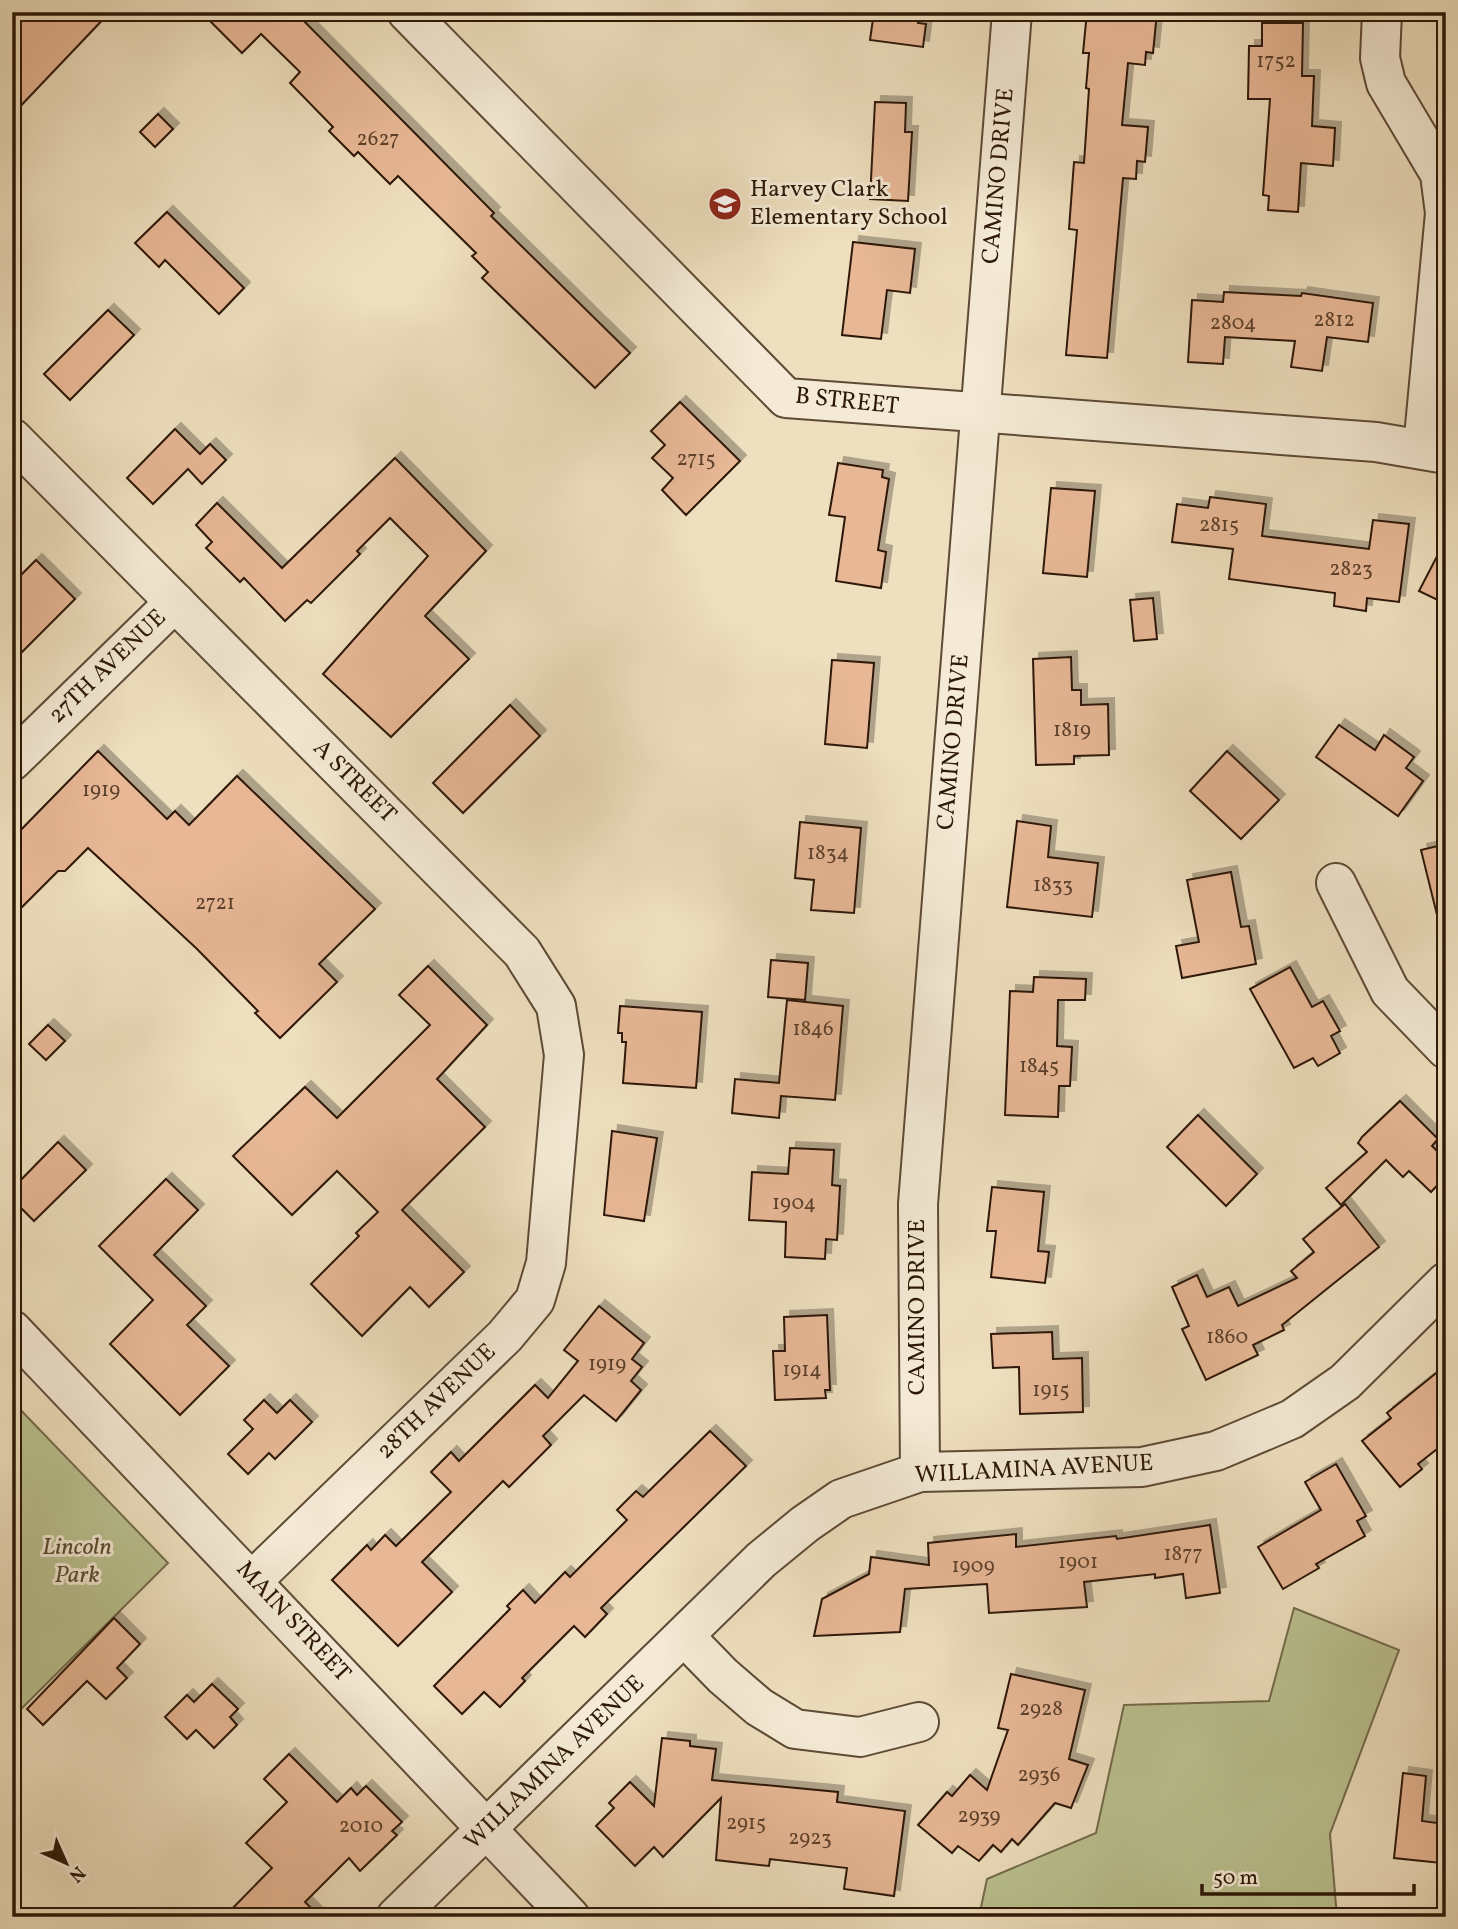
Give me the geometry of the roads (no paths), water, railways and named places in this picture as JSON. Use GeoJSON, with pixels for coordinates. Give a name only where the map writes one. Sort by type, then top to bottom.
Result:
{"type":"FeatureCollection","features":[{"type":"Feature","properties":{"kind":"street","name":"B STREET"},"geometry":{"type":"LineString","coordinates":[[407,12],[786,398],[1434,451]]}},
{"type":"Feature","properties":{"kind":"street","name":"CAMINO DRIVE"},"geometry":{"type":"LineString","coordinates":[[920,1472],[918,1204],[1012,12]]}},
{"type":"Feature","properties":{"kind":"street"},"geometry":{"type":"LineString","coordinates":[[1382,12],[1380,58],[1386,83],[1440,174],[1445,212],[1434,451]]}},
{"type":"Feature","properties":{"kind":"street","name":"A STREET"},"geometry":{"type":"LineString","coordinates":[[12,438],[522,952],[556,1006],[564,1055],[553,1187]]}},
{"type":"Feature","properties":{"kind":"street","name":"27TH AVENUE"},"geometry":{"type":"LineString","coordinates":[[12,761],[175,602]]}},
{"type":"Feature","properties":{"kind":"street"},"geometry":{"type":"LineString","coordinates":[[1336,883],[1390,990],[1446,1049]]}},
{"type":"Feature","properties":{"kind":"street","name":"28TH AVENUE"},"geometry":{"type":"LineString","coordinates":[[253,1580],[505,1336],[534,1300],[547,1263],[553,1187]]}},
{"type":"Feature","properties":{"kind":"street","name":"WILLAMINA AVENUE"},"geometry":{"type":"LineString","coordinates":[[396,1917],[761,1560],[841,1499],[920,1472],[1142,1467],[1216,1451],[1292,1419],[1345,1382],[1446,1282]]}},
{"type":"Feature","properties":{"kind":"street","name":"MAIN STREET"},"geometry":{"type":"LineString","coordinates":[[12,1330],[253,1580],[570,1917]]}},
{"type":"Feature","properties":{"kind":"street"},"geometry":{"type":"LineString","coordinates":[[685,1637],[723,1676],[759,1707],[795,1729],[860,1738],[919,1722]]}},
{"type":"Feature","properties":{"kind":"place","name":"Harvey Clark Elementary School"},"geometry":{"type":"Point","coordinates":[725,204]}},
{"type":"Feature","properties":{"kind":"park label","name":"Lincoln Park"},"geometry":{"type":"Point","coordinates":[77,1562]}}]}
